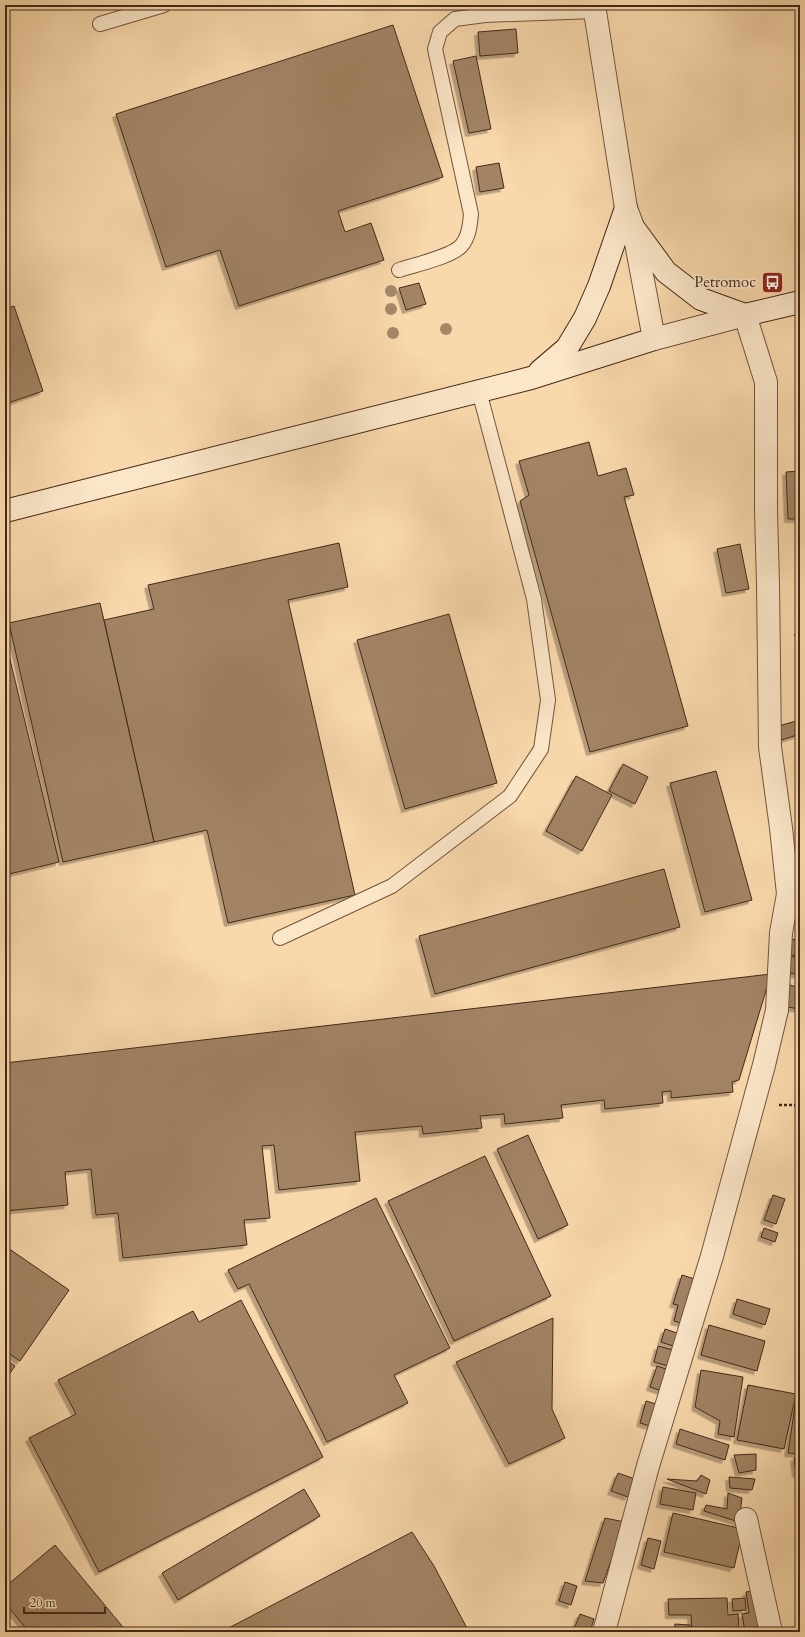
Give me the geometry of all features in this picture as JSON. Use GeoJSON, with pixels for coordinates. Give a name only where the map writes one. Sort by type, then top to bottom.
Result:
{"type":"FeatureCollection","features":[{"type":"Feature","properties":{"kind":"street"},"geometry":{"type":"LineString","coordinates":[[594,8],[630,218],[654,339]]}},
{"type":"Feature","properties":{"kind":"street"},"geometry":{"type":"LineString","coordinates":[[630,218],[666,272],[701,298],[745,315]]}},
{"type":"Feature","properties":{"kind":"street"},"geometry":{"type":"LineString","coordinates":[[531,378],[567,348],[585,318],[598,286],[630,218]]}},
{"type":"Feature","properties":{"kind":"street"},"geometry":{"type":"LineString","coordinates":[[5,512],[531,378],[654,339],[800,302]]}},
{"type":"Feature","properties":{"kind":"street"},"geometry":{"type":"LineString","coordinates":[[604,1632],[648,1466],[712,1256],[764,1066],[777,1010],[781,933],[788,894],[770,747],[766,511],[766,382],[745,315]]}},
{"type":"Feature","properties":{"kind":"street"},"geometry":{"type":"LineString","coordinates":[[746,1519],[771,1632]]}},
{"type":"Feature","properties":{"kind":"lane"},"geometry":{"type":"LineString","coordinates":[[100,24],[164,5]]}},
{"type":"Feature","properties":{"kind":"lane"},"geometry":{"type":"LineString","coordinates":[[400,270],[451,253],[461,246],[469,231],[471,214],[435,49],[440,32],[455,19],[485,15],[594,8]]}},
{"type":"Feature","properties":{"kind":"lane"},"geometry":{"type":"LineString","coordinates":[[280,938],[392,886],[510,796],[542,750],[548,700],[534,599],[479,391]]}},
{"type":"Feature","properties":{"kind":"building"},"geometry":{"type":"Polygon","coordinates":[[[393,25],[443,177],[338,211],[345,232],[371,223],[384,260],[239,306],[220,250],[166,267],[116,114],[393,25]]]}},
{"type":"Feature","properties":{"kind":"building"},"geometry":{"type":"Polygon","coordinates":[[[516,29],[518,53],[480,56],[478,32],[516,29]]]}},
{"type":"Feature","properties":{"kind":"building"},"geometry":{"type":"Polygon","coordinates":[[[476,56],[491,129],[469,133],[453,61],[476,56]]]}},
{"type":"Feature","properties":{"kind":"building"},"geometry":{"type":"Polygon","coordinates":[[[499,163],[504,188],[480,192],[476,167],[499,163]]]}},
{"type":"Feature","properties":{"kind":"building"},"geometry":{"type":"Polygon","coordinates":[[[419,283],[426,304],[406,310],[399,288],[419,283]]]}},
{"type":"Feature","properties":{"kind":"building"},"geometry":{"type":"Polygon","coordinates":[[[14,306],[43,391],[5,404],[5,309],[14,306]]]}},
{"type":"Feature","properties":{"kind":"building"},"geometry":{"type":"Polygon","coordinates":[[[589,442],[598,476],[626,468],[634,495],[624,497],[688,726],[590,752],[520,501],[529,495],[519,461],[589,442]]]}},
{"type":"Feature","properties":{"kind":"building"},"geometry":{"type":"Polygon","coordinates":[[[800,471],[800,519],[788,519],[786,472],[800,471]]]}},
{"type":"Feature","properties":{"kind":"building"},"geometry":{"type":"Polygon","coordinates":[[[339,543],[348,587],[288,600],[355,895],[228,923],[207,830],[154,842],[104,620],[154,609],[148,585],[339,543]]]}},
{"type":"Feature","properties":{"kind":"building"},"geometry":{"type":"Polygon","coordinates":[[[740,544],[749,589],[726,593],[717,549],[740,544]]]}},
{"type":"Feature","properties":{"kind":"building"},"geometry":{"type":"Polygon","coordinates":[[[100,603],[154,842],[63,862],[9,623],[100,603]]]}},
{"type":"Feature","properties":{"kind":"building"},"geometry":{"type":"Polygon","coordinates":[[[449,614],[497,783],[405,809],[357,640],[449,614]]]}},
{"type":"Feature","properties":{"kind":"building"},"geometry":{"type":"Polygon","coordinates":[[[5,639],[59,862],[5,875],[5,639]]]}},
{"type":"Feature","properties":{"kind":"building"},"geometry":{"type":"Polygon","coordinates":[[[800,720],[800,734],[775,742],[771,728],[800,720]]]}},
{"type":"Feature","properties":{"kind":"building"},"geometry":{"type":"Polygon","coordinates":[[[623,764],[648,777],[635,804],[609,791],[623,764]]]}},
{"type":"Feature","properties":{"kind":"building"},"geometry":{"type":"Polygon","coordinates":[[[716,771],[752,900],[705,912],[670,783],[716,771]]]}},
{"type":"Feature","properties":{"kind":"building"},"geometry":{"type":"Polygon","coordinates":[[[576,776],[612,795],[582,851],[546,831],[576,776]]]}},
{"type":"Feature","properties":{"kind":"building"},"geometry":{"type":"Polygon","coordinates":[[[664,869],[680,927],[435,994],[419,936],[664,869]]]}},
{"type":"Feature","properties":{"kind":"building"},"geometry":{"type":"Polygon","coordinates":[[[785,939],[800,940],[800,955],[785,955],[785,939]]]}},
{"type":"Feature","properties":{"kind":"building"},"geometry":{"type":"Polygon","coordinates":[[[785,955],[800,958],[800,975],[785,972],[785,955]]]}},
{"type":"Feature","properties":{"kind":"building"},"geometry":{"type":"Polygon","coordinates":[[[771,974],[739,1080],[732,1082],[733,1092],[671,1098],[671,1091],[662,1092],[663,1103],[605,1109],[604,1100],[561,1105],[563,1118],[505,1124],[504,1114],[480,1116],[482,1128],[423,1134],[422,1126],[355,1132],[360,1181],[279,1190],[274,1145],[262,1146],[270,1218],[244,1220],[247,1245],[123,1258],[118,1213],[96,1215],[91,1169],[65,1172],[68,1205],[5,1211],[5,1063],[771,974]]]}},
{"type":"Feature","properties":{"kind":"building"},"geometry":{"type":"Polygon","coordinates":[[[790,985],[800,988],[800,1009],[787,1007],[790,985]]]}},
{"type":"Feature","properties":{"kind":"building"},"geometry":{"type":"Polygon","coordinates":[[[528,1135],[568,1225],[538,1239],[497,1149],[528,1135]]]}},
{"type":"Feature","properties":{"kind":"building"},"geometry":{"type":"Polygon","coordinates":[[[485,1156],[551,1296],[454,1341],[388,1201],[485,1156]]]}},
{"type":"Feature","properties":{"kind":"building"},"geometry":{"type":"Polygon","coordinates":[[[773,1195],[785,1199],[776,1224],[764,1220],[773,1195]]]}},
{"type":"Feature","properties":{"kind":"building"},"geometry":{"type":"Polygon","coordinates":[[[376,1198],[450,1348],[394,1375],[408,1403],[327,1442],[249,1284],[238,1289],[228,1270],[376,1198]]]}},
{"type":"Feature","properties":{"kind":"building"},"geometry":{"type":"Polygon","coordinates":[[[764,1228],[778,1233],[775,1242],[761,1237],[764,1228]]]}},
{"type":"Feature","properties":{"kind":"building"},"geometry":{"type":"Polygon","coordinates":[[[5,1246],[69,1290],[20,1361],[5,1351],[5,1246]]]}},
{"type":"Feature","properties":{"kind":"building"},"geometry":{"type":"Polygon","coordinates":[[[682,1275],[701,1281],[689,1325],[674,1321],[678,1305],[673,1304],[682,1275]]]}},
{"type":"Feature","properties":{"kind":"building"},"geometry":{"type":"Polygon","coordinates":[[[737,1299],[770,1309],[765,1325],[733,1314],[737,1299]]]}},
{"type":"Feature","properties":{"kind":"building"},"geometry":{"type":"Polygon","coordinates":[[[241,1300],[323,1457],[99,1572],[29,1438],[76,1414],[58,1380],[193,1311],[199,1322],[241,1300]]]}},
{"type":"Feature","properties":{"kind":"building"},"geometry":{"type":"Polygon","coordinates":[[[553,1318],[552,1409],[565,1438],[509,1464],[456,1362],[553,1318]]]}},
{"type":"Feature","properties":{"kind":"building"},"geometry":{"type":"Polygon","coordinates":[[[709,1325],[765,1341],[757,1371],[701,1355],[709,1325]]]}},
{"type":"Feature","properties":{"kind":"building"},"geometry":{"type":"Polygon","coordinates":[[[665,1329],[680,1334],[676,1347],[661,1342],[665,1329]]]}},
{"type":"Feature","properties":{"kind":"building"},"geometry":{"type":"Polygon","coordinates":[[[658,1346],[673,1350],[668,1366],[654,1362],[658,1346]]]}},
{"type":"Feature","properties":{"kind":"building"},"geometry":{"type":"Polygon","coordinates":[[[5,1359],[15,1366],[5,1380],[5,1359]]]}},
{"type":"Feature","properties":{"kind":"building"},"geometry":{"type":"Polygon","coordinates":[[[657,1366],[672,1371],[665,1392],[650,1387],[657,1366]]]}},
{"type":"Feature","properties":{"kind":"building"},"geometry":{"type":"Polygon","coordinates":[[[701,1370],[743,1377],[734,1437],[718,1434],[720,1421],[695,1407],[701,1370]]]}},
{"type":"Feature","properties":{"kind":"building"},"geometry":{"type":"Polygon","coordinates":[[[748,1385],[796,1394],[784,1449],[737,1440],[748,1385]]]}},
{"type":"Feature","properties":{"kind":"building"},"geometry":{"type":"Polygon","coordinates":[[[796,1399],[800,1399],[800,1454],[788,1453],[796,1399]]]}},
{"type":"Feature","properties":{"kind":"building"},"geometry":{"type":"Polygon","coordinates":[[[646,1401],[666,1407],[660,1429],[640,1423],[646,1401]]]}},
{"type":"Feature","properties":{"kind":"building"},"geometry":{"type":"Polygon","coordinates":[[[680,1429],[729,1445],[725,1460],[676,1444],[680,1429]]]}},
{"type":"Feature","properties":{"kind":"building"},"geometry":{"type":"Polygon","coordinates":[[[756,1454],[756,1470],[739,1473],[734,1455],[756,1454]]]}},
{"type":"Feature","properties":{"kind":"building"},"geometry":{"type":"Polygon","coordinates":[[[800,1457],[800,1474],[796,1474],[794,1458],[800,1457]]]}},
{"type":"Feature","properties":{"kind":"building"},"geometry":{"type":"Polygon","coordinates":[[[618,1473],[635,1479],[628,1497],[611,1491],[618,1473]]]}},
{"type":"Feature","properties":{"kind":"building"},"geometry":{"type":"Polygon","coordinates":[[[701,1475],[710,1480],[706,1494],[667,1479],[697,1481],[701,1475]]]}},
{"type":"Feature","properties":{"kind":"building"},"geometry":{"type":"Polygon","coordinates":[[[729,1477],[755,1479],[752,1490],[730,1488],[729,1477]]]}},
{"type":"Feature","properties":{"kind":"building"},"geometry":{"type":"Polygon","coordinates":[[[663,1487],[696,1493],[693,1510],[660,1504],[663,1487]]]}},
{"type":"Feature","properties":{"kind":"building"},"geometry":{"type":"Polygon","coordinates":[[[304,1489],[320,1516],[178,1600],[162,1573],[304,1489]]]}},
{"type":"Feature","properties":{"kind":"building"},"geometry":{"type":"Polygon","coordinates":[[[728,1493],[742,1498],[739,1522],[704,1511],[706,1505],[727,1509],[728,1493]]]}},
{"type":"Feature","properties":{"kind":"building"},"geometry":{"type":"Polygon","coordinates":[[[673,1513],[743,1529],[734,1568],[664,1552],[673,1513]]]}},
{"type":"Feature","properties":{"kind":"building"},"geometry":{"type":"Polygon","coordinates":[[[605,1518],[625,1522],[603,1583],[585,1581],[605,1518]]]}},
{"type":"Feature","properties":{"kind":"building"},"geometry":{"type":"Polygon","coordinates":[[[412,1532],[434,1566],[469,1632],[221,1632],[412,1532]]]}},
{"type":"Feature","properties":{"kind":"building"},"geometry":{"type":"Polygon","coordinates":[[[648,1538],[661,1541],[654,1569],[641,1565],[648,1538]]]}},
{"type":"Feature","properties":{"kind":"building"},"geometry":{"type":"Polygon","coordinates":[[[55,1545],[127,1632],[85,1632],[83,1630],[80,1632],[29,1632],[5,1603],[5,1587],[55,1545]]]}},
{"type":"Feature","properties":{"kind":"building"},"geometry":{"type":"Polygon","coordinates":[[[565,1582],[577,1586],[571,1605],[559,1601],[565,1582]]]}},
{"type":"Feature","properties":{"kind":"building"},"geometry":{"type":"Polygon","coordinates":[[[758,1590],[762,1619],[755,1632],[745,1632],[742,1614],[749,1613],[746,1592],[758,1590]]]}},
{"type":"Feature","properties":{"kind":"building"},"geometry":{"type":"Polygon","coordinates":[[[727,1598],[728,1615],[738,1614],[739,1632],[692,1632],[691,1615],[669,1615],[668,1599],[727,1598]]]}},
{"type":"Feature","properties":{"kind":"building"},"geometry":{"type":"Polygon","coordinates":[[[745,1598],[746,1610],[733,1611],[732,1599],[745,1598]]]}},
{"type":"Feature","properties":{"kind":"building"},"geometry":{"type":"Polygon","coordinates":[[[580,1614],[594,1619],[590,1632],[573,1632],[580,1614]]]}},
{"type":"Feature","properties":{"kind":"building"},"geometry":{"type":"Polygon","coordinates":[[[675,1624],[690,1625],[690,1632],[674,1632],[675,1624]]]}},
{"type":"Feature","properties":{"kind":"place","name":"Petromoc"},"geometry":{"type":"Point","coordinates":[772,282]}}]}
